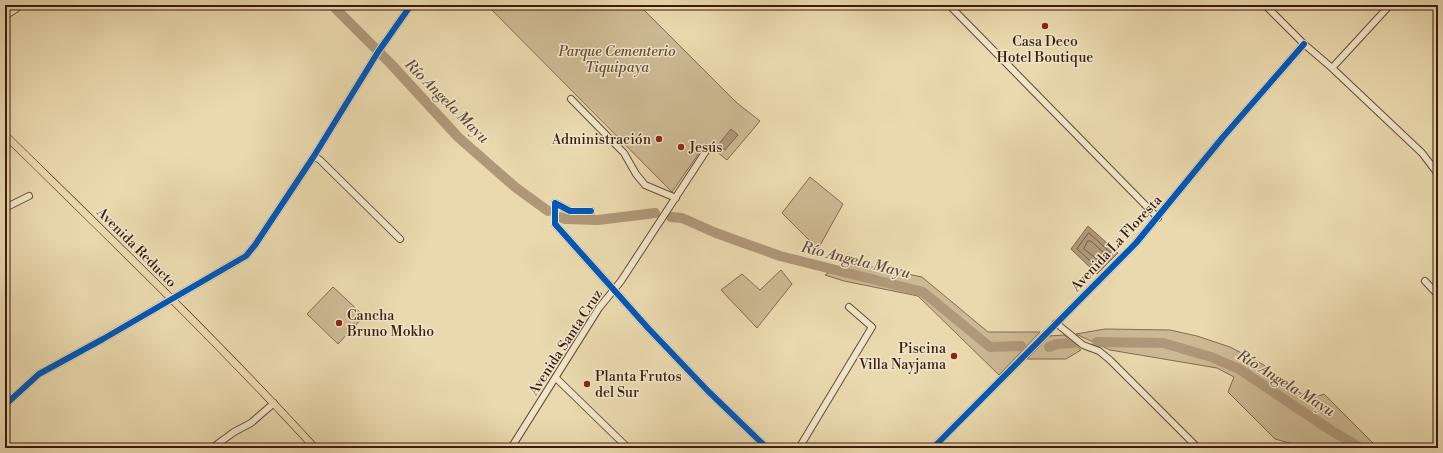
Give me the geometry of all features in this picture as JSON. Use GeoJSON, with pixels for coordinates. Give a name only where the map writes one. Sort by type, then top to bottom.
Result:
{"type":"FeatureCollection","features":[{"type":"Feature","properties":{"kind":"main road","name":"Avenida Reducto"},"geometry":{"type":"LineString","coordinates":[[5,135],[172,299],[274,403],[315,448]]}},
{"type":"Feature","properties":{"kind":"street"},"geometry":{"type":"LineString","coordinates":[[5,16],[16,9],[19,5]]}},
{"type":"Feature","properties":{"kind":"street"},"geometry":{"type":"LineString","coordinates":[[5,405],[39,374],[246,256],[255,245],[314,156],[378,52],[411,5]]}},
{"type":"Feature","properties":{"kind":"street"},"geometry":{"type":"LineString","coordinates":[[948,5],[1158,218]]}},
{"type":"Feature","properties":{"kind":"street"},"geometry":{"type":"LineString","coordinates":[[1265,5],[1304,44],[1332,68],[1422,153],[1438,174]]}},
{"type":"Feature","properties":{"kind":"street"},"geometry":{"type":"LineString","coordinates":[[1332,68],[1390,5]]}},
{"type":"Feature","properties":{"kind":"street","name":"Avenida La Floresta"},"geometry":{"type":"LineString","coordinates":[[933,448],[1136,243],[1228,132],[1304,44]]}},
{"type":"Feature","properties":{"kind":"street"},"geometry":{"type":"LineString","coordinates":[[571,99],[624,153],[636,174],[645,185],[676,198]]}},
{"type":"Feature","properties":{"kind":"street","name":"Avenida Santa Cruz"},"geometry":{"type":"LineString","coordinates":[[511,448],[599,308],[621,281],[706,151]]}},
{"type":"Feature","properties":{"kind":"street"},"geometry":{"type":"LineString","coordinates":[[314,156],[320,160],[400,239]]}},
{"type":"Feature","properties":{"kind":"street"},"geometry":{"type":"LineString","coordinates":[[6,205],[29,196]]}},
{"type":"Feature","properties":{"kind":"street"},"geometry":{"type":"LineString","coordinates":[[591,211],[570,211],[555,203],[555,224],[613,290],[708,391],[767,448]]}},
{"type":"Feature","properties":{"kind":"street"},"geometry":{"type":"LineString","coordinates":[[1424,281],[1438,295]]}},
{"type":"Feature","properties":{"kind":"street"},"geometry":{"type":"LineString","coordinates":[[799,448],[872,327],[849,306]]}},
{"type":"Feature","properties":{"kind":"street"},"geometry":{"type":"LineString","coordinates":[[1056,323],[1083,345],[1099,351],[1110,360],[1198,448]]}},
{"type":"Feature","properties":{"kind":"street"},"geometry":{"type":"LineString","coordinates":[[556,378],[628,448]]}},
{"type":"Feature","properties":{"kind":"street"},"geometry":{"type":"LineString","coordinates":[[212,448],[234,432],[251,423],[274,403]]}},
{"type":"Feature","properties":{"kind":"green space","name":"Parque Cementerio Tiquipaya"},"geometry":{"type":"Polygon","coordinates":[[[487,5],[639,5],[737,103],[760,121],[727,160],[706,143],[672,192],[487,5]]]}},
{"type":"Feature","properties":{"kind":"green space"},"geometry":{"type":"Polygon","coordinates":[[[810,177],[843,204],[818,249],[782,213],[810,177]]]}},
{"type":"Feature","properties":{"kind":"green space"},"geometry":{"type":"Polygon","coordinates":[[[847,262],[922,277],[988,332],[1040,332],[999,375],[918,296],[844,281],[825,275],[847,262]]]}},
{"type":"Feature","properties":{"kind":"green space"},"geometry":{"type":"Polygon","coordinates":[[[781,270],[792,284],[757,328],[721,290],[742,274],[760,290],[781,270]]]}},
{"type":"Feature","properties":{"kind":"green space"},"geometry":{"type":"Polygon","coordinates":[[[333,287],[364,316],[338,344],[307,314],[333,287]]]}},
{"type":"Feature","properties":{"kind":"green space"},"geometry":{"type":"Polygon","coordinates":[[[1105,329],[1170,330],[1197,336],[1230,347],[1264,365],[1282,385],[1312,398],[1324,394],[1378,448],[1307,448],[1275,439],[1228,392],[1234,377],[1217,368],[1110,350],[1076,334],[1105,329]]]}},
{"type":"Feature","properties":{"kind":"green space"},"geometry":{"type":"Polygon","coordinates":[[[1064,335],[1081,350],[1066,359],[1027,359],[1049,336],[1064,335]]]}},
{"type":"Feature","properties":{"kind":"water"},"geometry":{"type":"Polygon","coordinates":[[[731,129],[738,135],[725,150],[718,145],[731,129]]]}},
{"type":"Feature","properties":{"kind":"water"},"geometry":{"type":"Polygon","coordinates":[[[1088,226],[1118,253],[1097,274],[1071,249],[1088,226]]]}},
{"type":"Feature","properties":{"kind":"waterway","name":"Río Angela Mayu"},"geometry":{"type":"LineString","coordinates":[[332,5],[391,64],[458,137],[515,187],[548,211]]}},
{"type":"Feature","properties":{"kind":"waterway","name":"Río Angela Mayu"},"geometry":{"type":"LineString","coordinates":[[560,217],[565,219],[598,220],[655,213]]}},
{"type":"Feature","properties":{"kind":"waterway","name":"Río Angela Mayu"},"geometry":{"type":"LineString","coordinates":[[671,217],[682,218],[716,233],[780,256],[923,292],[990,347],[1021,346]]}},
{"type":"Feature","properties":{"kind":"waterway","name":"Río Angela Mayu"},"geometry":{"type":"LineString","coordinates":[[1097,342],[1163,343],[1211,357],[1239,369],[1332,431],[1361,448]]}},
{"type":"Feature","properties":{"kind":"waterway","name":"Río Angela Mayu"},"geometry":{"type":"LineString","coordinates":[[1049,347],[1057,344],[1074,343]]}},
{"type":"Feature","properties":{"kind":"cycle path"},"geometry":{"type":"LineString","coordinates":[[5,405],[39,374],[103,339],[246,256],[255,245],[314,156],[378,52],[411,5]]}},
{"type":"Feature","properties":{"kind":"cycle path"},"geometry":{"type":"LineString","coordinates":[[933,448],[1136,243],[1223,137],[1304,44]]}},
{"type":"Feature","properties":{"kind":"cycle path"},"geometry":{"type":"LineString","coordinates":[[591,211],[570,211],[555,203],[555,224],[648,328],[708,391],[767,448]]}},
{"type":"Feature","properties":{"kind":"place","name":"Casa Deco Hotel Boutique"},"geometry":{"type":"Point","coordinates":[1045,26]}},
{"type":"Feature","properties":{"kind":"place","name":"Administración"},"geometry":{"type":"Point","coordinates":[659,139]}},
{"type":"Feature","properties":{"kind":"place","name":"Jesús"},"geometry":{"type":"Point","coordinates":[681,147]}},
{"type":"Feature","properties":{"kind":"place","name":"Cancha Bruno Mokho"},"geometry":{"type":"Point","coordinates":[339,323]}},
{"type":"Feature","properties":{"kind":"place","name":"Piscina Villa Nayjama"},"geometry":{"type":"Point","coordinates":[954,356]}},
{"type":"Feature","properties":{"kind":"place","name":"Planta Frutos del Sur"},"geometry":{"type":"Point","coordinates":[587,384]}}]}
